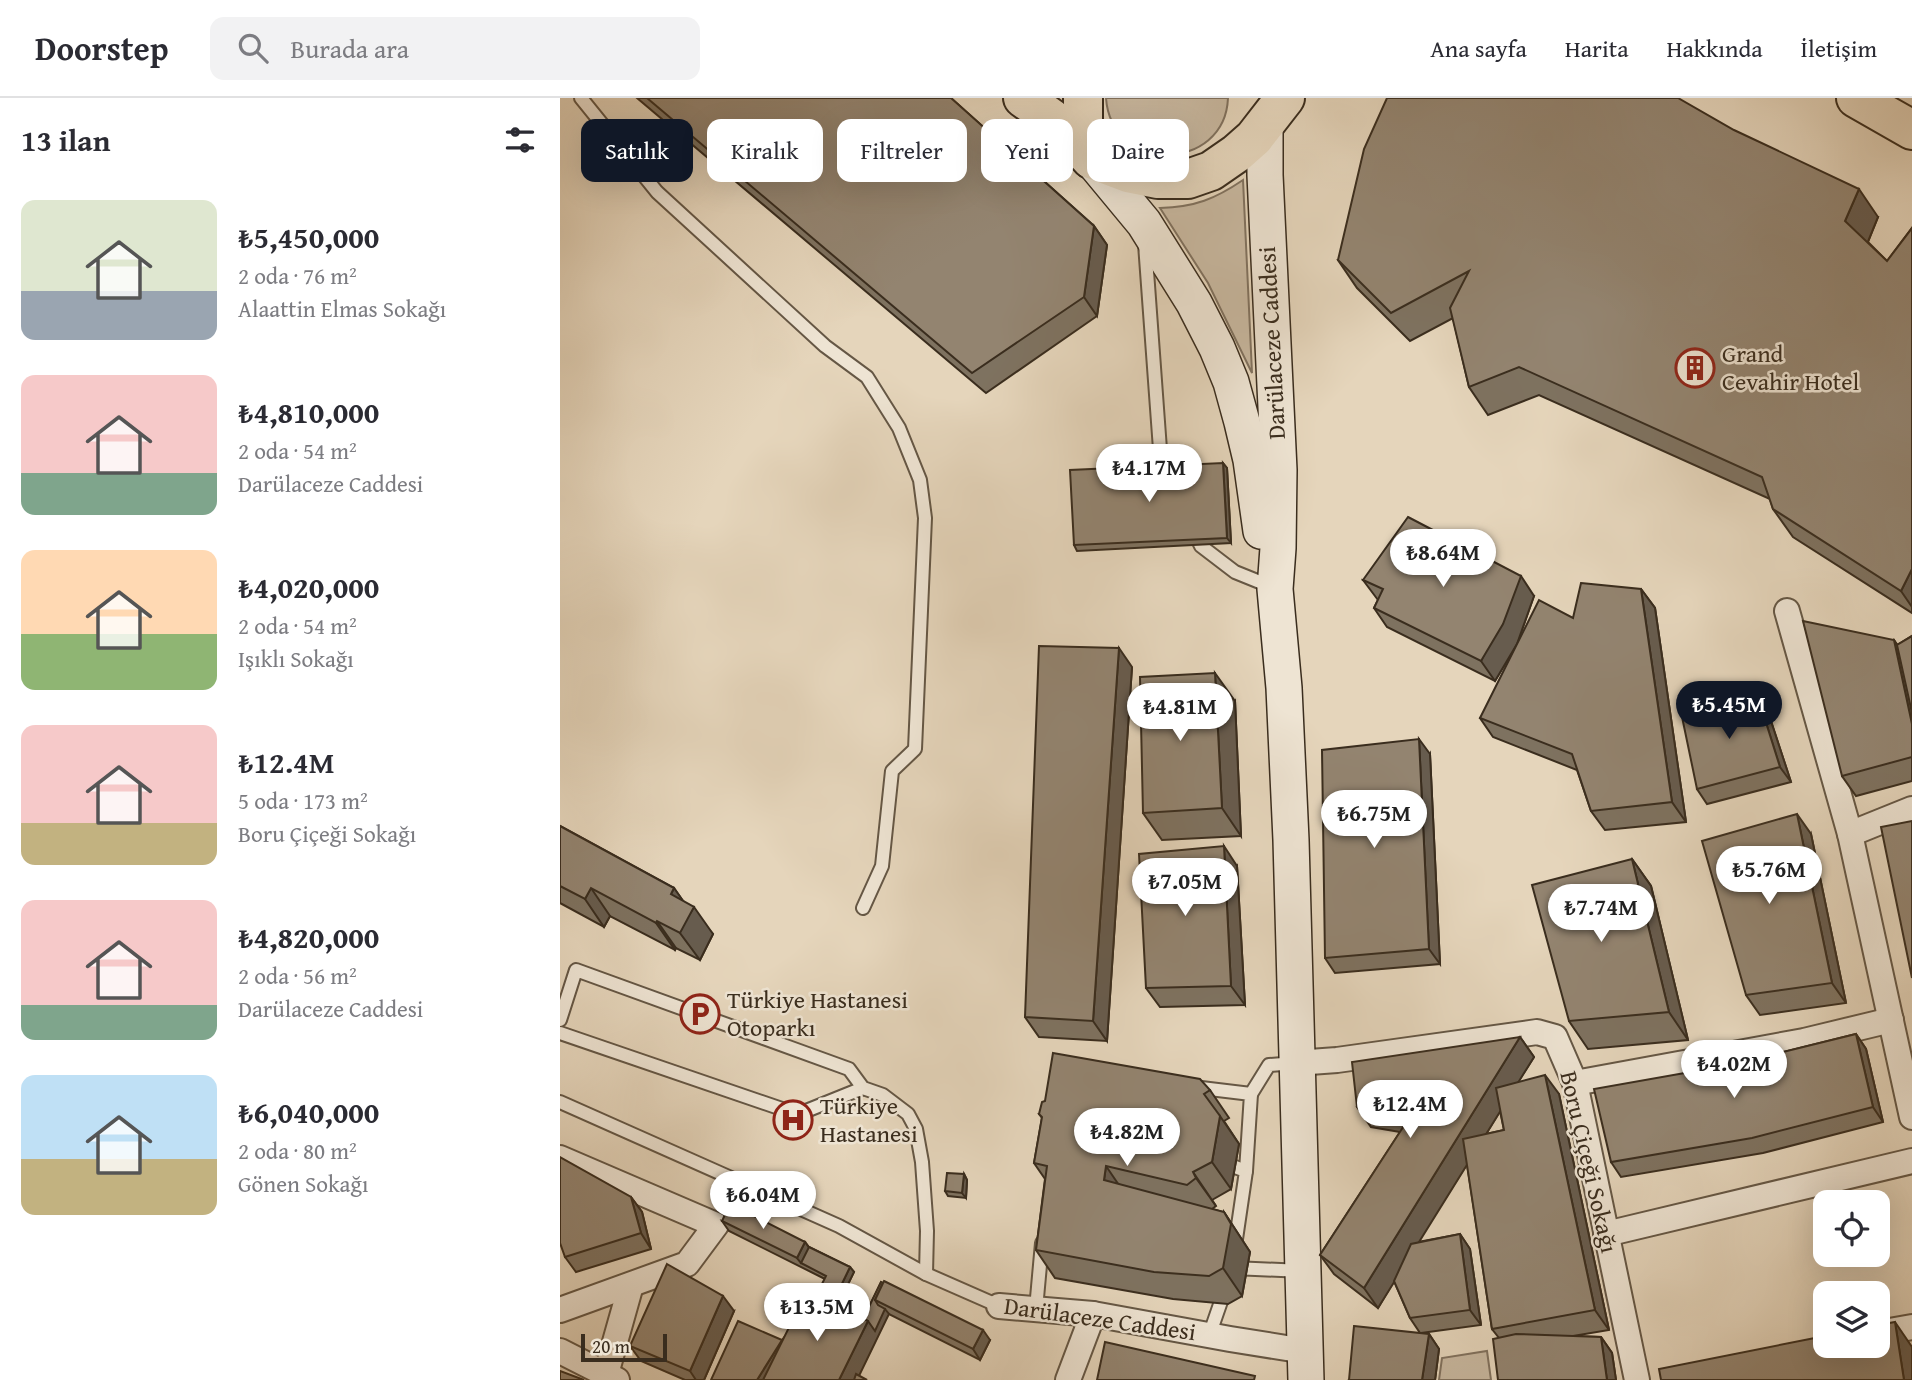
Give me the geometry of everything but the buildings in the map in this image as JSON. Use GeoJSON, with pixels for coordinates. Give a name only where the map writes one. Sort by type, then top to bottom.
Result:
{"type":"FeatureCollection","features":[{"type":"Feature","properties":{"kind":"main road","name":"Darülaceze Caddesi"},"geometry":{"type":"LineString","coordinates":[[1023,98],[1051,118],[1087,155]]}},
{"type":"Feature","properties":{"kind":"main road"},"geometry":{"type":"LineString","coordinates":[[1083,98],[1083,121],[1087,140]]}},
{"type":"Feature","properties":{"kind":"main road"},"geometry":{"type":"LineString","coordinates":[[1856,98],[1912,130]]}},
{"type":"Feature","properties":{"kind":"main road","name":"Darülaceze Caddesi"},"geometry":{"type":"LineString","coordinates":[[1269,107],[1265,194],[1279,470],[1279,548],[1275,589]]}},
{"type":"Feature","properties":{"kind":"main road"},"geometry":{"type":"LineString","coordinates":[[1189,179],[1211,171],[1254,138],[1269,107]]}},
{"type":"Feature","properties":{"kind":"main road","name":"Darülaceze Caddesi"},"geometry":{"type":"LineString","coordinates":[[1110,182],[1144,223],[1194,303],[1231,382],[1251,460],[1263,546],[1275,589],[1284,688],[1291,840],[1305,1365]]}},
{"type":"Feature","properties":{"kind":"street"},"geometry":{"type":"LineString","coordinates":[[1787,611],[1850,834],[1912,1117]]}},
{"type":"Feature","properties":{"kind":"street"},"geometry":{"type":"LineString","coordinates":[[1850,834],[1912,809]]}},
{"type":"Feature","properties":{"kind":"street"},"geometry":{"type":"LineString","coordinates":[[1575,1083],[1804,1041],[1891,1020]]}},
{"type":"Feature","properties":{"kind":"street","name":"Boru Çiçeği Sokağı"},"geometry":{"type":"LineString","coordinates":[[1296,1063],[1337,1060],[1537,1032],[1555,1037],[1575,1083],[1637,1379]]}},
{"type":"Feature","properties":{"kind":"street"},"geometry":{"type":"LineString","coordinates":[[560,1158],[716,1225],[687,1264],[560,1310]]}},
{"type":"Feature","properties":{"kind":"street"},"geometry":{"type":"LineString","coordinates":[[1606,1234],[1912,1161]]}},
{"type":"Feature","properties":{"kind":"street"},"geometry":{"type":"LineString","coordinates":[[560,1351],[611,1377],[631,1285]]}},
{"type":"Feature","properties":{"kind":"street","name":"Darülaceze Caddesi"},"geometry":{"type":"LineString","coordinates":[[999,1306],[1093,1314],[1209,1336],[1305,1365]]}},
{"type":"Feature","properties":{"kind":"street"},"geometry":{"type":"LineString","coordinates":[[1068,1380],[1093,1314]]}},
{"type":"Feature","properties":{"kind":"street"},"geometry":{"type":"LineString","coordinates":[[1890,1331],[1912,1327]]}},
{"type":"Feature","properties":{"kind":"street"},"geometry":{"type":"LineString","coordinates":[[1637,1379],[1664,1374]]}},
{"type":"Feature","properties":{"kind":"lane"},"geometry":{"type":"LineString","coordinates":[[581,98],[657,192],[825,346],[867,377],[899,428],[920,480],[925,518],[915,750],[892,771],[882,866],[863,908]]}},
{"type":"Feature","properties":{"kind":"lane"},"geometry":{"type":"LineString","coordinates":[[1144,223],[1161,463],[1172,487]]}},
{"type":"Feature","properties":{"kind":"lane"},"geometry":{"type":"LineString","coordinates":[[1189,522],[1201,546],[1235,572],[1275,589]]}},
{"type":"Feature","properties":{"kind":"lane"},"geometry":{"type":"LineString","coordinates":[[560,1020],[576,970],[849,1069],[863,1088],[883,1095],[908,1114],[916,1129],[927,1231],[926,1274]]}},
{"type":"Feature","properties":{"kind":"lane"},"geometry":{"type":"LineString","coordinates":[[560,1033],[801,1113],[863,1088]]}},
{"type":"Feature","properties":{"kind":"lane"},"geometry":{"type":"LineString","coordinates":[[1209,1336],[1226,1267],[1251,1094],[1269,1065],[1296,1063]]}},
{"type":"Feature","properties":{"kind":"lane"},"geometry":{"type":"LineString","coordinates":[[1182,1086],[1251,1094]]}},
{"type":"Feature","properties":{"kind":"lane","name":"Darülaceze Caddesi"},"geometry":{"type":"LineString","coordinates":[[560,1102],[839,1226],[926,1274],[999,1306]]}},
{"type":"Feature","properties":{"kind":"lane"},"geometry":{"type":"LineString","coordinates":[[1036,1309],[1043,1230]]}},
{"type":"Feature","properties":{"kind":"lane"},"geometry":{"type":"LineString","coordinates":[[1226,1267],[1303,1271]]}},
{"type":"Feature","properties":{"kind":"shaded area"},"geometry":{"type":"Polygon","coordinates":[[[1106,98],[1228,98],[1222,123],[1208,140],[1189,151],[1189,119],[1112,119],[1106,98]]]}},
{"type":"Feature","properties":{"kind":"shaded area"},"geometry":{"type":"Polygon","coordinates":[[[1243,180],[1252,373],[1208,283],[1160,208],[1204,201],[1243,180]]]}},
{"type":"Feature","properties":{"kind":"shaded area"},"geometry":{"type":"Polygon","coordinates":[[[1487,1351],[1491,1380],[1439,1380],[1442,1358],[1487,1351]]]}},
{"type":"Feature","properties":{"kind":"place","name":"Grand Cevahir Hotel"},"geometry":{"type":"Point","coordinates":[1695,368]}},
{"type":"Feature","properties":{"kind":"place","name":"Türkiye Hastanesi Otoparkı"},"geometry":{"type":"Point","coordinates":[700,1014]}},
{"type":"Feature","properties":{"kind":"place","name":"Türkiye Hastanesi"},"geometry":{"type":"Point","coordinates":[793,1120]}}]}
